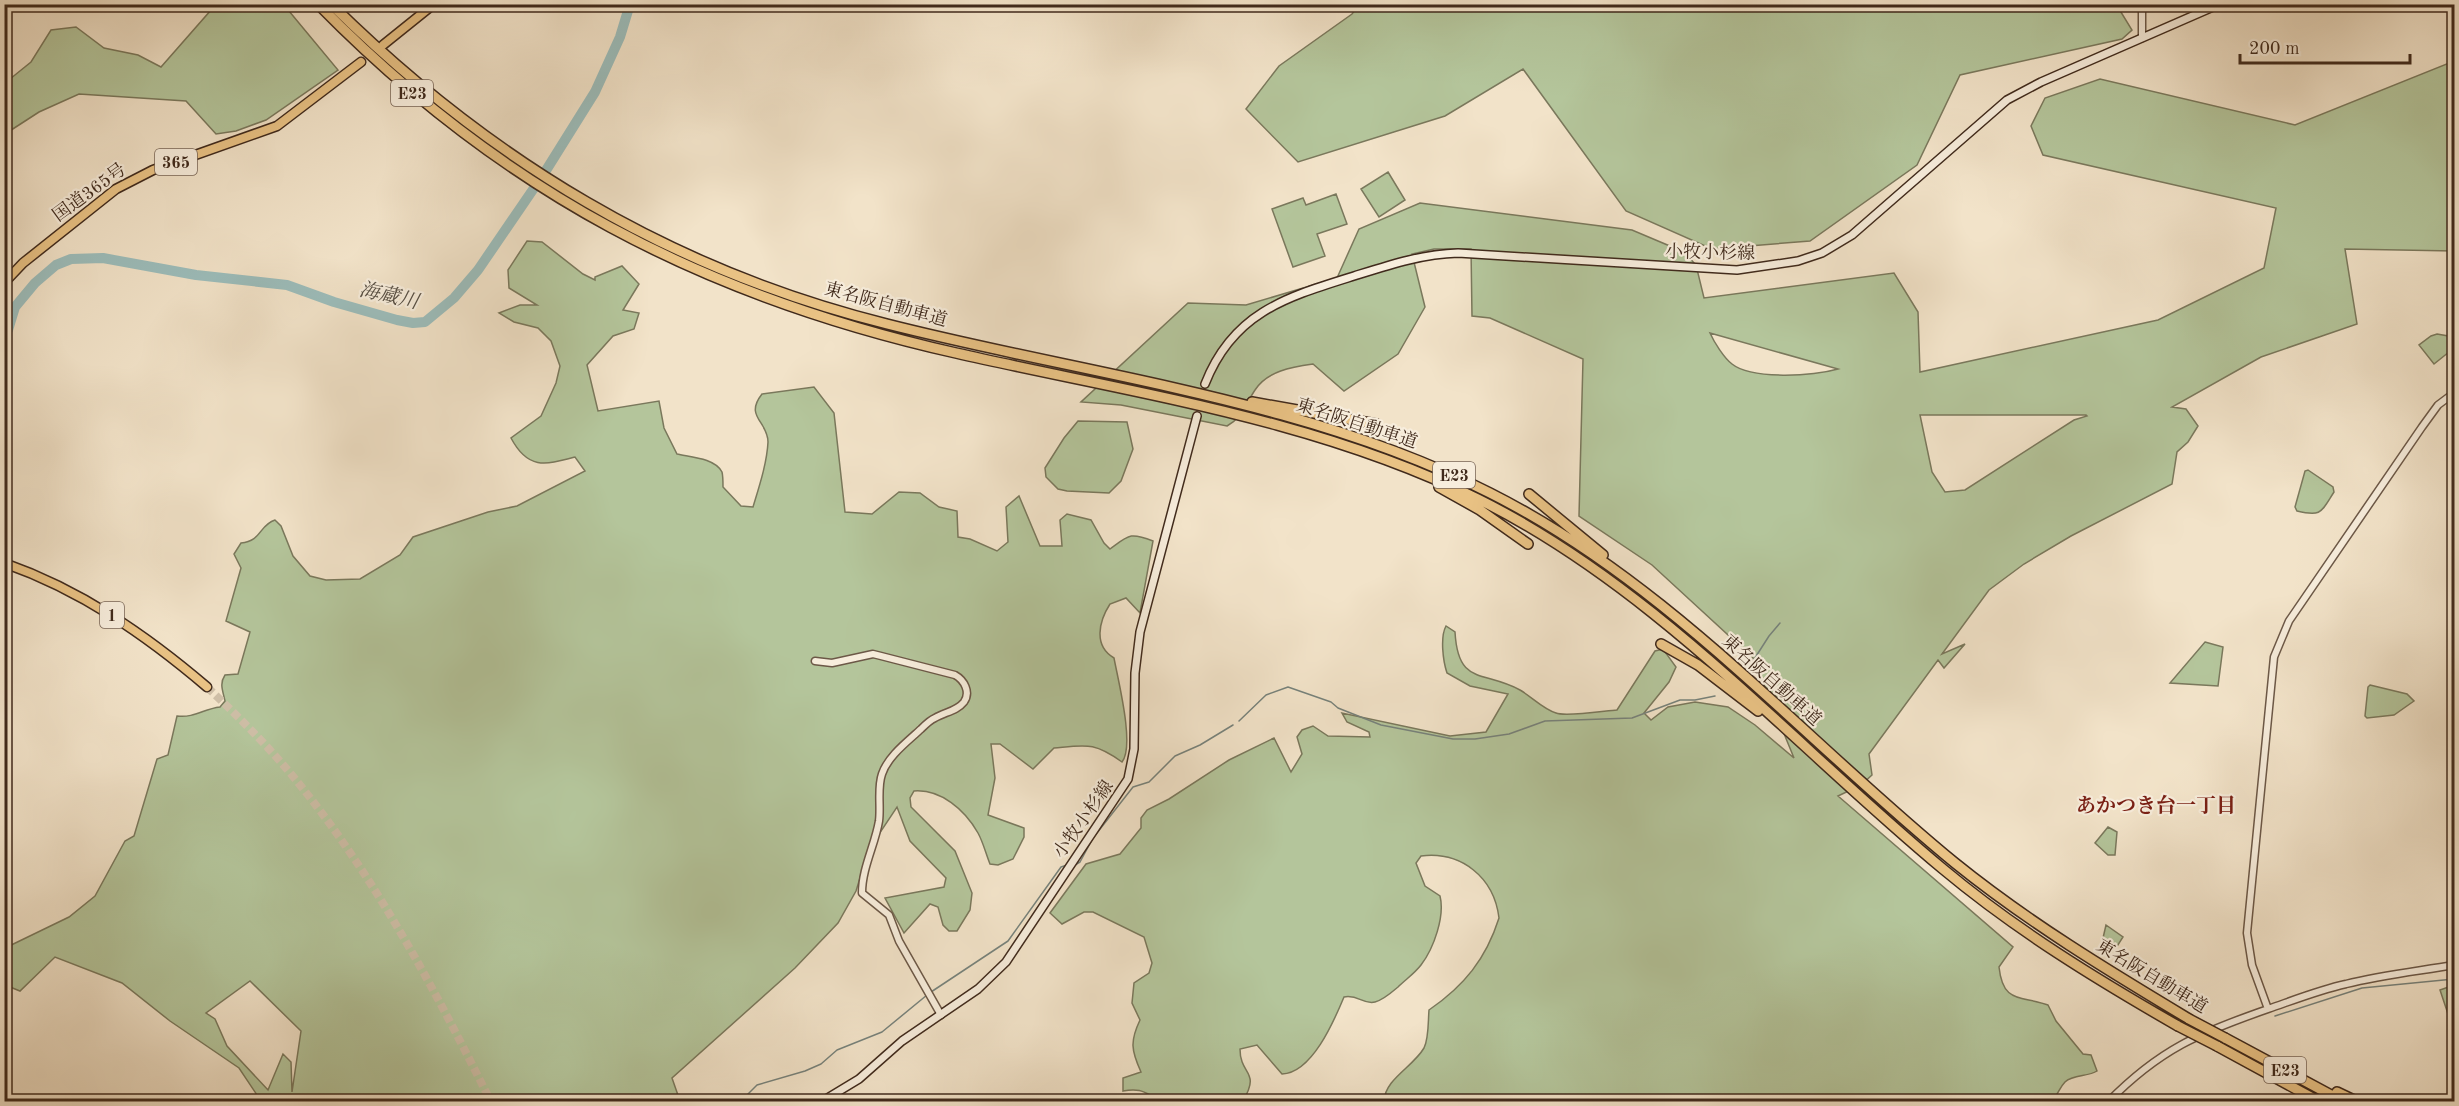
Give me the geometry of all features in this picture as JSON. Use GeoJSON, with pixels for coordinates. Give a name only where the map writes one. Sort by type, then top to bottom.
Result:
{"type":"FeatureCollection","features":[{"type":"Feature","properties":{"kind":"highway","name":"東名阪自動車道"},"geometry":{"type":"LineString","coordinates":[[318,4],[398,82],[437,114],[518,167],[657,252],[708,275],[800,311],[845,325],[951,352],[1242,416],[1317,436],[1376,456],[1479,499],[1582,560],[1663,621],[1932,860],[2007,919],[2093,976],[2178,1026],[2320,1101]]}},
{"type":"Feature","properties":{"kind":"highway","name":"東名阪自動車道"},"geometry":{"type":"LineString","coordinates":[[331,4],[406,76],[518,167]]}},
{"type":"Feature","properties":{"kind":"highway"},"geometry":{"type":"LineString","coordinates":[[382,45],[434,4]]}},
{"type":"Feature","properties":{"kind":"highway","name":"国道365号"},"geometry":{"type":"LineString","coordinates":[[4,283],[23,263],[116,189],[153,170],[277,126],[361,62]]}},
{"type":"Feature","properties":{"kind":"highway","name":"東名阪自動車道"},"geometry":{"type":"LineString","coordinates":[[579,205],[712,264],[848,313],[965,343],[1268,411],[1349,435],[1451,474],[1518,507],[1612,568],[1671,613],[1956,864],[2049,932],[2189,1019],[2344,1101]]}},
{"type":"Feature","properties":{"kind":"highway"},"geometry":{"type":"LineString","coordinates":[[1172,388],[1376,424]]}},
{"type":"Feature","properties":{"kind":"highway"},"geometry":{"type":"LineString","coordinates":[[1376,456],[1462,499],[1528,544]]}},
{"type":"Feature","properties":{"kind":"highway"},"geometry":{"type":"LineString","coordinates":[[1529,494],[1671,613]]}},
{"type":"Feature","properties":{"kind":"highway","name":"1"},"geometry":{"type":"LineString","coordinates":[[4,563],[46,579],[112,615],[164,651],[207,687]]}},
{"type":"Feature","properties":{"kind":"highway"},"geometry":{"type":"LineString","coordinates":[[1661,644],[1698,665],[1807,749]]}},
{"type":"Feature","properties":{"kind":"highway"},"geometry":{"type":"LineString","coordinates":[[2267,1060],[2358,1101]]}},
{"type":"Feature","properties":{"kind":"highway"},"geometry":{"type":"LineString","coordinates":[[2260,1069],[2312,1101]]}},
{"type":"Feature","properties":{"kind":"main road","name":"小牧小杉線"},"geometry":{"type":"LineString","coordinates":[[1205,384],[1215,360],[1232,336],[1273,304],[1327,284],[1432,254],[1458,253],[1737,270],[1778,265],[1814,257],[1852,235],[2007,100],[2041,82],[2220,4]]}},
{"type":"Feature","properties":{"kind":"main road","name":"小牧小杉線"},"geometry":{"type":"LineString","coordinates":[[821,1101],[859,1079],[902,1041],[978,988],[1000,968],[1071,861],[1120,793],[1132,766],[1135,673],[1140,632],[1197,416]]}},
{"type":"Feature","properties":{"kind":"street"},"geometry":{"type":"LineString","coordinates":[[2137,4],[2142,11],[2142,38]]}},
{"type":"Feature","properties":{"kind":"street"},"geometry":{"type":"LineString","coordinates":[[2268,1009],[2250,957],[2247,933],[2274,657],[2286,625],[2422,427],[2438,405],[2454,393]]}},
{"type":"Feature","properties":{"kind":"street"},"geometry":{"type":"LineString","coordinates":[[815,661],[832,663],[873,654],[955,675],[962,679],[965,686],[964,702],[927,724],[888,761],[881,776],[880,807],[874,842],[862,876],[862,893],[889,915],[899,940],[941,1015]]}},
{"type":"Feature","properties":{"kind":"street"},"geometry":{"type":"LineString","coordinates":[[2108,1101],[2139,1072],[2180,1044],[2222,1025],[2300,997],[2349,983],[2454,965]]}},
{"type":"Feature","properties":{"kind":"green space"},"geometry":{"type":"Polygon","coordinates":[[[2116,4],[2132,30],[2122,39],[1960,75],[1917,165],[1810,241],[1712,249],[1626,211],[1523,69],[1445,116],[1298,162],[1246,109],[1279,66],[1352,14],[1359,5],[2116,4]]]}},
{"type":"Feature","properties":{"kind":"green space"},"geometry":{"type":"Polygon","coordinates":[[[213,5],[284,5],[338,70],[266,120],[236,131],[216,134],[186,101],[79,94],[39,112],[5,134],[5,83],[31,62],[51,30],[76,27],[104,48],[138,55],[161,67],[213,5]]]}},
{"type":"Feature","properties":{"kind":"green space"},"geometry":{"type":"Polygon","coordinates":[[[2454,61],[2454,251],[2345,249],[2357,324],[2261,357],[2172,407],[2186,409],[2198,426],[2188,442],[2177,452],[2172,484],[2071,536],[2024,564],[1989,590],[1942,654],[1965,644],[1944,668],[1938,660],[1869,754],[1872,775],[1861,785],[1838,796],[2013,947],[1999,967],[2004,987],[2015,996],[2048,1005],[2056,1021],[2083,1054],[2091,1055],[2097,1071],[2068,1079],[2051,1101],[1384,1101],[1389,1086],[1419,1055],[1426,1044],[1429,1010],[1453,991],[1472,970],[1488,946],[1499,918],[1490,890],[1473,870],[1449,858],[1421,856],[1416,863],[1425,886],[1440,896],[1441,904],[1440,922],[1426,958],[1413,974],[1381,1000],[1371,1003],[1349,996],[1344,997],[1328,1032],[1303,1065],[1282,1074],[1257,1045],[1240,1049],[1243,1064],[1250,1078],[1248,1091],[1243,1101],[1169,1102],[1140,1091],[1123,1091],[1123,1078],[1141,1072],[1133,1046],[1140,1020],[1132,1003],[1134,983],[1149,973],[1152,963],[1144,937],[1093,912],[1084,912],[1062,924],[1050,913],[1086,864],[1120,854],[1141,828],[1141,818],[1147,810],[1169,799],[1229,760],[1274,738],[1291,772],[1302,754],[1297,737],[1302,730],[1313,726],[1328,736],[1370,737],[1369,732],[1347,722],[1342,713],[1450,736],[1486,732],[1508,694],[1470,686],[1447,673],[1443,649],[1446,626],[1455,632],[1457,649],[1467,669],[1520,690],[1547,709],[1561,714],[1617,710],[1655,651],[1663,649],[1676,667],[1669,682],[1644,713],[1651,720],[1668,707],[1695,702],[1728,707],[1755,725],[1794,758],[1753,658],[1652,565],[1579,516],[1583,359],[1490,318],[1472,316],[1471,249],[1434,249],[1412,254],[1425,307],[1398,354],[1344,391],[1313,364],[1289,369],[1266,378],[1255,390],[1240,415],[1227,426],[1121,405],[1081,402],[1188,303],[1246,305],[1337,278],[1359,229],[1420,203],[1632,230],[1684,252],[1696,265],[1704,298],[1894,273],[1918,312],[1920,372],[2158,320],[2264,268],[2276,208],[2043,155],[2031,126],[2045,98],[2100,79],[2295,125],[2454,61]],[[1710,333],[1732,364],[1753,373],[1799,375],[1838,369],[1710,333]],[[1920,415],[1932,472],[1945,492],[1965,490],[2074,420],[2087,416],[2086,415],[1920,415]]]}},
{"type":"Feature","properties":{"kind":"green space"},"geometry":{"type":"Polygon","coordinates":[[[1388,172],[1405,200],[1379,217],[1361,189],[1388,172]]]}},
{"type":"Feature","properties":{"kind":"green space"},"geometry":{"type":"Polygon","coordinates":[[[1336,194],[1347,224],[1317,234],[1325,256],[1293,267],[1272,209],[1303,198],[1306,205],[1336,194]]]}},
{"type":"Feature","properties":{"kind":"green space"},"geometry":{"type":"Polygon","coordinates":[[[527,241],[542,242],[583,274],[595,280],[595,277],[622,266],[639,284],[623,310],[639,313],[634,329],[613,336],[587,365],[598,411],[659,401],[664,428],[677,454],[702,459],[719,467],[722,472],[723,487],[741,506],[753,507],[766,458],[767,435],[756,414],[757,402],[762,394],[814,387],[834,413],[845,512],[872,514],[899,492],[920,493],[939,507],[957,511],[958,537],[970,539],[997,551],[1008,542],[1006,507],[1019,496],[1040,546],[1062,546],[1060,520],[1067,514],[1091,520],[1110,549],[1130,536],[1139,536],[1153,541],[1140,613],[1126,598],[1110,604],[1101,625],[1103,647],[1114,658],[1124,712],[1127,742],[1126,754],[1122,762],[1097,748],[1075,746],[1054,748],[1033,769],[1000,744],[991,744],[995,778],[988,815],[1024,828],[1024,837],[1013,859],[998,865],[990,864],[978,833],[959,809],[934,793],[914,791],[910,798],[911,807],[955,851],[972,893],[970,910],[957,931],[949,931],[943,925],[938,907],[930,904],[904,933],[885,898],[944,887],[946,878],[910,841],[897,807],[869,849],[856,891],[838,923],[795,968],[672,1078],[680,1101],[261,1101],[239,1068],[170,1021],[122,983],[55,957],[20,991],[5,985],[5,948],[69,917],[95,896],[125,841],[134,836],[157,759],[168,755],[177,716],[189,716],[220,707],[225,701],[222,688],[223,678],[225,675],[238,674],[250,632],[226,621],[241,568],[234,554],[241,543],[253,539],[266,525],[275,520],[281,526],[293,556],[310,576],[326,580],[360,579],[400,555],[413,537],[488,512],[517,506],[585,471],[575,457],[546,463],[531,460],[524,456],[511,438],[541,416],[556,383],[560,366],[551,341],[538,328],[514,322],[499,313],[520,305],[537,305],[509,288],[508,270],[527,241]],[[250,981],[206,1013],[215,1019],[227,1046],[268,1090],[283,1054],[291,1062],[292,1092],[301,1031],[250,981]]]}},
{"type":"Feature","properties":{"kind":"green space"},"geometry":{"type":"Polygon","coordinates":[[[2437,334],[2454,337],[2454,348],[2434,364],[2419,345],[2437,334]]]}},
{"type":"Feature","properties":{"kind":"green space"},"geometry":{"type":"Polygon","coordinates":[[[1078,421],[1127,422],[1133,449],[1121,481],[1109,493],[1058,489],[1046,477],[1045,468],[1078,421]]]}},
{"type":"Feature","properties":{"kind":"green space"},"geometry":{"type":"Polygon","coordinates":[[[2308,470],[2333,487],[2334,492],[2323,508],[2316,513],[2297,511],[2295,507],[2305,471],[2308,470]]]}},
{"type":"Feature","properties":{"kind":"green space"},"geometry":{"type":"Polygon","coordinates":[[[2205,642],[2223,647],[2218,686],[2170,683],[2205,642]]]}},
{"type":"Feature","properties":{"kind":"green space"},"geometry":{"type":"Polygon","coordinates":[[[2370,685],[2407,694],[2414,701],[2394,715],[2367,718],[2365,716],[2370,685]]]}},
{"type":"Feature","properties":{"kind":"green space"},"geometry":{"type":"Polygon","coordinates":[[[2108,827],[2117,832],[2115,855],[2108,855],[2095,843],[2108,827]]]}},
{"type":"Feature","properties":{"kind":"green space"},"geometry":{"type":"Polygon","coordinates":[[[2106,925],[2123,937],[2116,948],[2103,938],[2106,925]]]}},
{"type":"Feature","properties":{"kind":"green space"},"geometry":{"type":"Polygon","coordinates":[[[2454,985],[2454,1015],[2449,1017],[2440,990],[2454,985]]]}},
{"type":"Feature","properties":{"kind":"waterway","name":"海蔵川"},"geometry":{"type":"LineString","coordinates":[[4,334],[8,330],[15,307],[35,283],[56,265],[71,259],[103,258],[196,275],[287,285],[334,302],[397,320],[413,323],[425,322],[454,298],[478,270],[545,172],[595,92],[620,37],[630,4]]}},
{"type":"Feature","properties":{"kind":"waterway"},"geometry":{"type":"LineString","coordinates":[[1753,661],[1780,623]]}},
{"type":"Feature","properties":{"kind":"waterway"},"geometry":{"type":"LineString","coordinates":[[1239,721],[1266,695],[1288,687],[1331,702],[1338,708],[1381,725],[1453,739],[1475,739],[1509,734],[1545,721],[1632,718],[1680,700],[1715,696]]}},
{"type":"Feature","properties":{"kind":"waterway"},"geometry":{"type":"LineString","coordinates":[[1075,865],[1080,862],[1093,838],[1133,787],[1149,782],[1175,756],[1200,745],[1233,725]]}},
{"type":"Feature","properties":{"kind":"waterway"},"geometry":{"type":"LineString","coordinates":[[931,992],[1008,941],[1061,867],[1067,865]]}},
{"type":"Feature","properties":{"kind":"waterway"},"geometry":{"type":"LineString","coordinates":[[2275,1016],[2362,988],[2454,979]]}},
{"type":"Feature","properties":{"kind":"waterway"},"geometry":{"type":"LineString","coordinates":[[740,1102],[757,1085],[805,1071],[821,1064],[837,1050],[882,1032],[927,995]]}},
{"type":"Feature","properties":{"kind":"tunnel"},"geometry":{"type":"LineString","coordinates":[[1197,416],[1205,384]]}},
{"type":"Feature","properties":{"kind":"tunnel"},"geometry":{"type":"LineString","coordinates":[[207,687],[258,737],[293,776],[357,863],[428,981],[491,1102]]}},
{"type":"Feature","properties":{"kind":"district","name":"あかつき台一丁目"},"geometry":{"type":"Point","coordinates":[2156,805]}}]}
